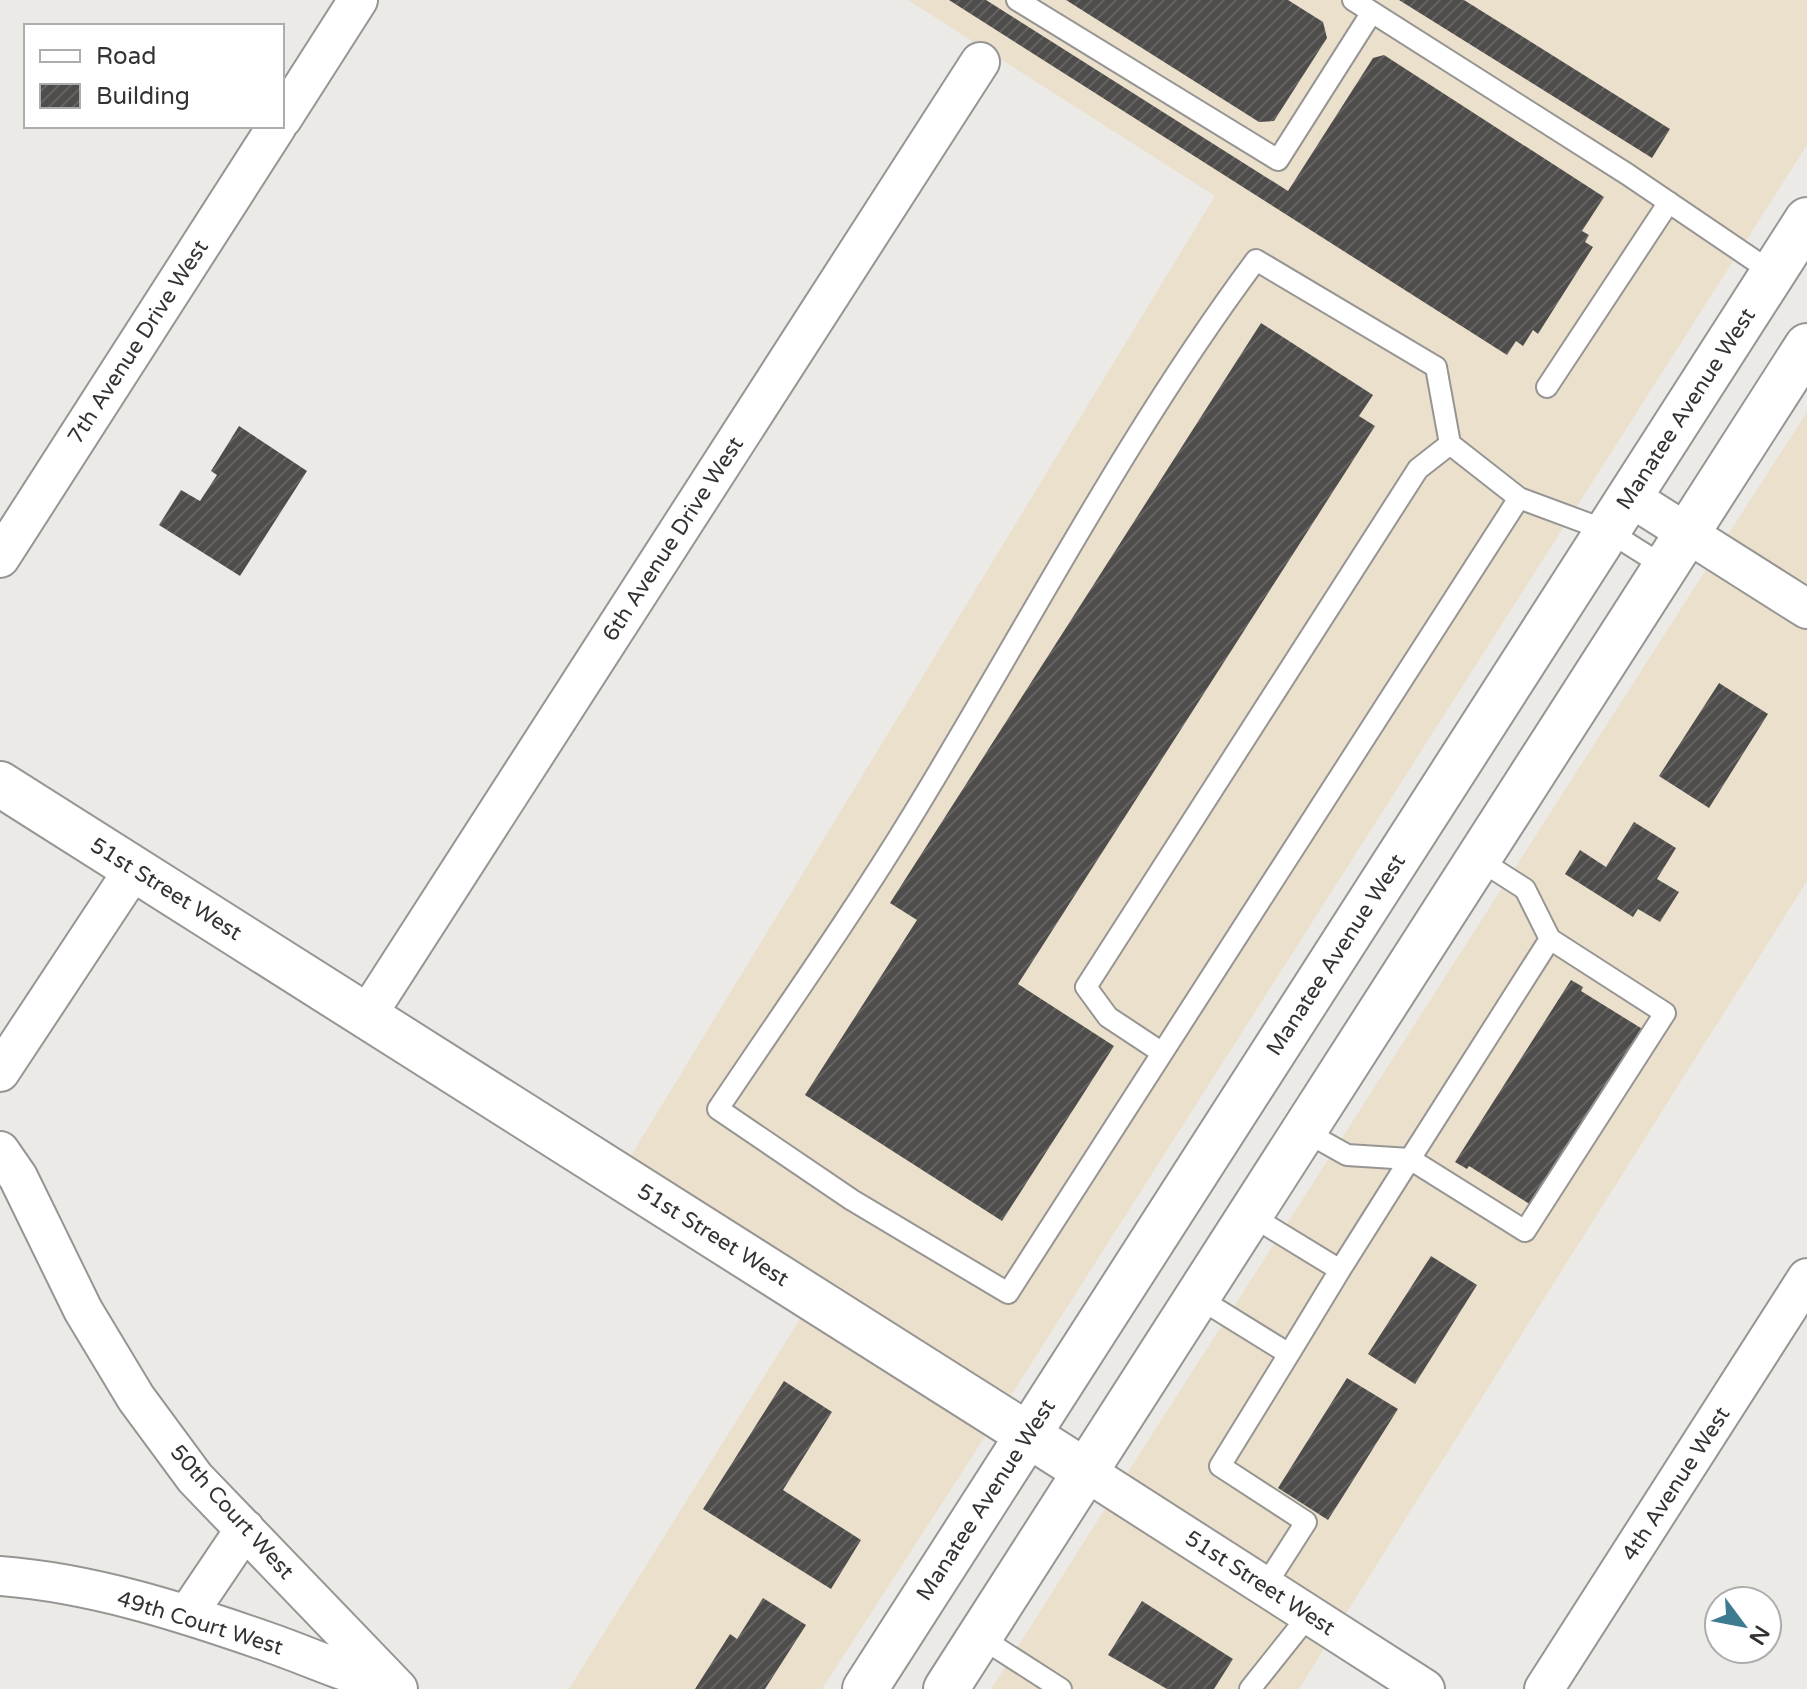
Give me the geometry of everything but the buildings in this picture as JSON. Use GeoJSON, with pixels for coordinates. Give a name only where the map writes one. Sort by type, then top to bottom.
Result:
{"type":"FeatureCollection","features":[{"type":"Feature","properties":{"kind":"main road","name":"Manatee Avenue West"},"geometry":{"type":"LineString","coordinates":[[865,1689],[1807,220]]}},
{"type":"Feature","properties":{"kind":"main road"},"geometry":{"type":"LineString","coordinates":[[946,1689],[1807,346]]}},
{"type":"Feature","properties":{"kind":"main road","name":"51st Street West"},"geometry":{"type":"LineString","coordinates":[[0,784],[1085,1471]]}},
{"type":"Feature","properties":{"kind":"street"},"geometry":{"type":"LineString","coordinates":[[284,116],[358,0]]}},
{"type":"Feature","properties":{"kind":"street","name":"6th Avenue Drive West"},"geometry":{"type":"LineString","coordinates":[[367,1015],[980,62]]}},
{"type":"Feature","properties":{"kind":"street","name":"7th Avenue Drive West"},"geometry":{"type":"LineString","coordinates":[[0,558],[276,128]]}},
{"type":"Feature","properties":{"kind":"street"},"geometry":{"type":"LineString","coordinates":[[1619,514],[1676,550],[1807,609]]}},
{"type":"Feature","properties":{"kind":"street"},"geometry":{"type":"LineString","coordinates":[[0,1072],[134,869]]}},
{"type":"Feature","properties":{"kind":"street","name":"50th Court West"},"geometry":{"type":"LineString","coordinates":[[0,1151],[18,1177],[83,1310],[136,1398],[195,1478],[397,1688]]}},
{"type":"Feature","properties":{"kind":"street","name":"4th Avenue West"},"geometry":{"type":"LineString","coordinates":[[1544,1689],[1807,1278]]}},
{"type":"Feature","properties":{"kind":"street","name":"51st Street West"},"geometry":{"type":"LineString","coordinates":[[1085,1471],[1425,1689]]}},
{"type":"Feature","properties":{"kind":"street"},"geometry":{"type":"LineString","coordinates":[[187,1615],[245,1529]]}},
{"type":"Feature","properties":{"kind":"street","name":"49th Court West"},"geometry":{"type":"LineString","coordinates":[[0,1576],[87,1588],[187,1615],[271,1643],[348,1675],[397,1688]]}},
{"type":"Feature","properties":{"kind":"lane"},"geometry":{"type":"LineString","coordinates":[[1017,0],[1278,160],[1372,12]]}},
{"type":"Feature","properties":{"kind":"lane"},"geometry":{"type":"LineString","coordinates":[[1353,0],[1669,202],[1773,273]]}},
{"type":"Feature","properties":{"kind":"lane"},"geometry":{"type":"LineString","coordinates":[[1547,387],[1669,202]]}},
{"type":"Feature","properties":{"kind":"lane"},"geometry":{"type":"LineString","coordinates":[[1519,498],[1008,1293],[852,1200],[718,1109],[911,818],[1081,525],[1206,326],[1256,260],[1436,367],[1450,444],[1519,498],[1619,514]]}},
{"type":"Feature","properties":{"kind":"lane"},"geometry":{"type":"LineString","coordinates":[[1161,1052],[1108,1017],[1086,987],[1418,469],[1450,444]]}},
{"type":"Feature","properties":{"kind":"lane"},"geometry":{"type":"LineString","coordinates":[[1304,1131],[1347,1155],[1410,1159],[1525,1231],[1616,1090],[1665,1013],[1550,939],[1525,889],[1478,859]]}},
{"type":"Feature","properties":{"kind":"lane"},"geometry":{"type":"LineString","coordinates":[[1265,1586],[1306,1522],[1220,1466],[1550,939]]}},
{"type":"Feature","properties":{"kind":"lane"},"geometry":{"type":"LineString","coordinates":[[1250,1215],[1340,1270]]}},
{"type":"Feature","properties":{"kind":"lane"},"geometry":{"type":"LineString","coordinates":[[1197,1297],[1289,1354]]}},
{"type":"Feature","properties":{"kind":"lane"},"geometry":{"type":"LineString","coordinates":[[1250,1689],[1309,1615]]}},
{"type":"Feature","properties":{"kind":"lane"},"geometry":{"type":"LineString","coordinates":[[980,1637],[1061,1689]]}},
{"type":"Feature","properties":{"kind":"shaded area"},"geometry":{"type":"Polygon","coordinates":[[[908,0],[1807,0],[1807,145],[1008,1400],[629,1159],[1215,196],[908,0]]]}},
{"type":"Feature","properties":{"kind":"shaded area"},"geometry":{"type":"Polygon","coordinates":[[[1807,412],[1807,586],[1727,536],[1807,412]]]}},
{"type":"Feature","properties":{"kind":"shaded area"},"geometry":{"type":"Polygon","coordinates":[[[1707,568],[1807,631],[1807,881],[1345,1615],[1126,1475],[1707,568]]]}},
{"type":"Feature","properties":{"kind":"shaded area"},"geometry":{"type":"Polygon","coordinates":[[[803,1314],[988,1432],[822,1689],[569,1689],[803,1314]]]}},
{"type":"Feature","properties":{"kind":"shaded area"},"geometry":{"type":"Polygon","coordinates":[[[1106,1507],[1325,1647],[1299,1689],[991,1689],[1106,1507]]]}}]}
